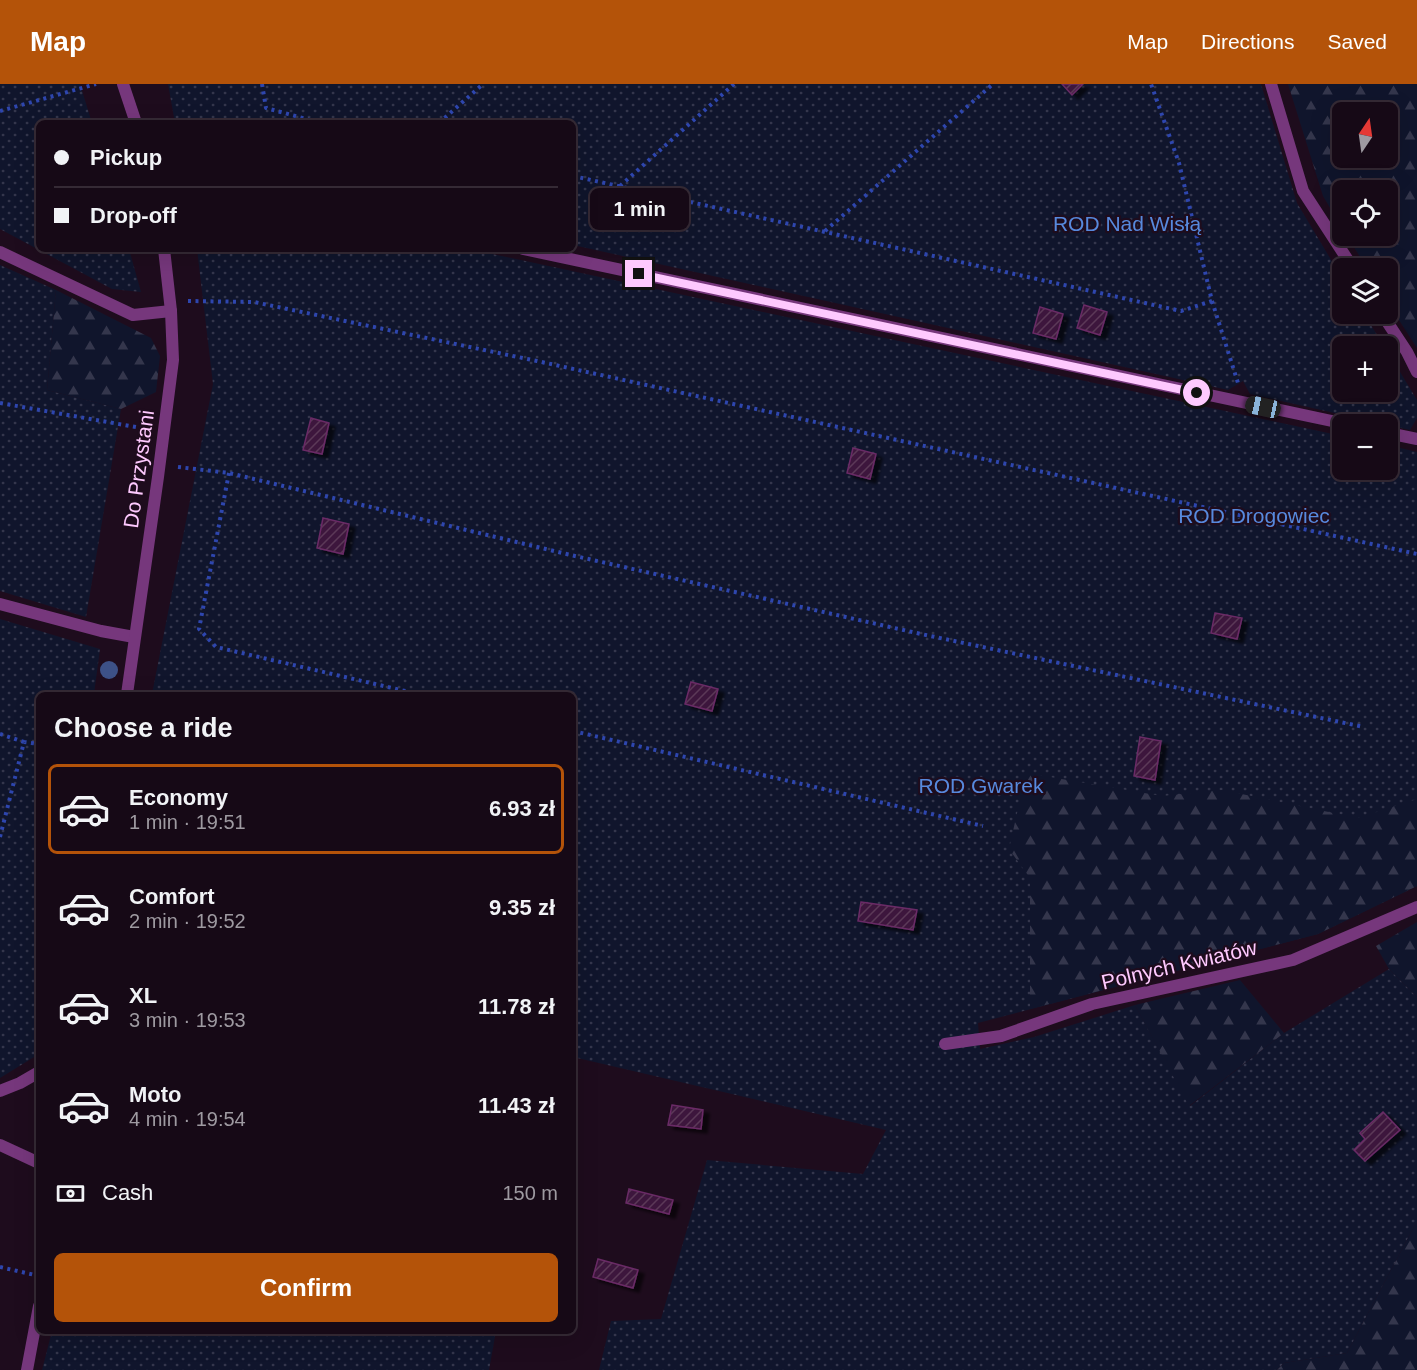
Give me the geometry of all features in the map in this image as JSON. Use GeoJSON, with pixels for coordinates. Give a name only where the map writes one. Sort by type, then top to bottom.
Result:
{"type":"FeatureCollection","features":[{"type":"Feature","properties":{"kind":"street"},"geometry":{"type":"LineString","coordinates":[[123,84],[135,120]]}},
{"type":"Feature","properties":{"kind":"street"},"geometry":{"type":"LineString","coordinates":[[1271,84],[1303,191],[1347,258]]}},
{"type":"Feature","properties":{"kind":"street"},"geometry":{"type":"LineString","coordinates":[[0,252],[133,315],[171,311]]}},
{"type":"Feature","properties":{"kind":"street","name":"Do Przystani"},"geometry":{"type":"LineString","coordinates":[[127,692],[173,360],[171,311],[164,252]]}},
{"type":"Feature","properties":{"kind":"street"},"geometry":{"type":"LineString","coordinates":[[537,252],[1332,421]]}},
{"type":"Feature","properties":{"kind":"street"},"geometry":{"type":"LineString","coordinates":[[1389,324],[1417,372]]}},
{"type":"Feature","properties":{"kind":"street"},"geometry":{"type":"LineString","coordinates":[[1398,435],[1417,439]]}},
{"type":"Feature","properties":{"kind":"street"},"geometry":{"type":"LineString","coordinates":[[0,604],[100,631],[134,637]]}},
{"type":"Feature","properties":{"kind":"street","name":"Polnych Kwiatów"},"geometry":{"type":"LineString","coordinates":[[945,1044],[1001,1036],[1092,1004],[1293,960],[1417,907]]}},
{"type":"Feature","properties":{"kind":"street"},"geometry":{"type":"LineString","coordinates":[[0,1091],[36,1074]]}},
{"type":"Feature","properties":{"kind":"street"},"geometry":{"type":"LineString","coordinates":[[0,1144],[36,1162]]}},
{"type":"Feature","properties":{"kind":"street"},"geometry":{"type":"LineString","coordinates":[[27,1370],[36,1321]]}},
{"type":"Feature","properties":{"kind":"path"},"geometry":{"type":"LineString","coordinates":[[0,111],[96,84]]}},
{"type":"Feature","properties":{"kind":"path"},"geometry":{"type":"LineString","coordinates":[[262,84],[266,108],[310,120]]}},
{"type":"Feature","properties":{"kind":"path"},"geometry":{"type":"LineString","coordinates":[[442,120],[483,84]]}},
{"type":"Feature","properties":{"kind":"path"},"geometry":{"type":"LineString","coordinates":[[620,187],[734,84]]}},
{"type":"Feature","properties":{"kind":"path"},"geometry":{"type":"LineString","coordinates":[[825,232],[993,84]]}},
{"type":"Feature","properties":{"kind":"path"},"geometry":{"type":"LineString","coordinates":[[1151,84],[1179,163],[1212,301],[1239,383]]}},
{"type":"Feature","properties":{"kind":"path"},"geometry":{"type":"LineString","coordinates":[[576,177],[1181,311],[1212,301]]}},
{"type":"Feature","properties":{"kind":"path"},"geometry":{"type":"LineString","coordinates":[[203,300],[254,302],[526,358],[1417,554]]}},
{"type":"Feature","properties":{"kind":"path"},"geometry":{"type":"LineString","coordinates":[[0,403],[164,431]]}},
{"type":"Feature","properties":{"kind":"path"},"geometry":{"type":"LineString","coordinates":[[196,470],[229,473],[575,556],[898,629],[1364,727]]}},
{"type":"Feature","properties":{"kind":"path"},"geometry":{"type":"LineString","coordinates":[[229,473],[199,629],[216,648],[409,692]]}},
{"type":"Feature","properties":{"kind":"path"},"geometry":{"type":"LineString","coordinates":[[576,731],[982,826]]}},
{"type":"Feature","properties":{"kind":"path"},"geometry":{"type":"LineString","coordinates":[[0,734],[36,744]]}},
{"type":"Feature","properties":{"kind":"path"},"geometry":{"type":"LineString","coordinates":[[0,837],[24,742]]}},
{"type":"Feature","properties":{"kind":"path"},"geometry":{"type":"LineString","coordinates":[[0,1267],[36,1275]]}},
{"type":"Feature","properties":{"kind":"green space"},"geometry":{"type":"Polygon","coordinates":[[[0,84],[80,84],[91,120],[36,120],[36,248],[0,229],[0,84]]]}},
{"type":"Feature","properties":{"kind":"green space","name":"ROD Nad Wisłą"},"geometry":{"type":"Polygon","coordinates":[[[168,84],[1261,84],[1297,203],[1332,261],[1332,324],[1370,324],[1378,336],[1332,336],[1332,402],[1398,402],[1398,369],[1417,400],[1417,418],[1410,430],[1398,427],[1398,414],[1339,414],[1250,394],[1243,381],[1228,390],[576,246],[576,120],[174,120],[168,84]]]}},
{"type":"Feature","properties":{"kind":"green space"},"geometry":{"type":"Polygon","coordinates":[[[1288,84],[1417,84],[1417,348],[1398,319],[1398,258],[1361,258],[1353,246],[1398,246],[1398,180],[1332,180],[1332,211],[1323,196],[1288,84]]]}},
{"type":"Feature","properties":{"kind":"green space"},"geometry":{"type":"Polygon","coordinates":[[[43,252],[130,252],[141,292],[112,289],[43,252]]]}},
{"type":"Feature","properties":{"kind":"green space"},"geometry":{"type":"Polygon","coordinates":[[[197,252],[483,252],[1332,434],[1332,480],[1398,480],[1398,447],[1417,452],[1417,886],[1318,934],[978,1023],[980,1049],[1034,1037],[1135,1005],[1190,1106],[1284,1033],[1389,969],[1417,997],[1417,1221],[1347,1353],[1284,1363],[1277,1370],[599,1370],[611,1321],[661,1319],[707,1160],[863,1174],[886,1130],[576,1058],[576,692],[152,692],[213,384],[197,252]]]}},
{"type":"Feature","properties":{"kind":"green space"},"geometry":{"type":"Polygon","coordinates":[[[0,265],[56,290],[47,390],[121,409],[86,617],[0,591],[0,265]]]}},
{"type":"Feature","properties":{"kind":"green space"},"geometry":{"type":"Polygon","coordinates":[[[56,290],[151,338],[160,356],[156,392],[121,409],[47,390],[56,290]]]}},
{"type":"Feature","properties":{"kind":"green space"},"geometry":{"type":"Polygon","coordinates":[[[0,619],[100,649],[94,692],[36,692],[36,1056],[0,1078],[0,619]]]}},
{"type":"Feature","properties":{"kind":"green space"},"geometry":{"type":"Polygon","coordinates":[[[1026,773],[1162,796],[1222,790],[1358,818],[1417,799],[1417,886],[1318,934],[1030,1009],[1030,878],[1009,849],[1026,773]]]}},
{"type":"Feature","properties":{"kind":"green space"},"geometry":{"type":"Polygon","coordinates":[[[1417,922],[1417,997],[1389,969],[1376,946],[1417,922]]]}},
{"type":"Feature","properties":{"kind":"green space"},"geometry":{"type":"Polygon","coordinates":[[[1240,980],[1284,1033],[1189,1106],[1135,1005],[1240,980]]]}},
{"type":"Feature","properties":{"kind":"green space"},"geometry":{"type":"Polygon","coordinates":[[[1417,1221],[1417,1370],[1277,1370],[1284,1363],[1347,1353],[1417,1221]]]}},
{"type":"Feature","properties":{"kind":"green space"},"geometry":{"type":"Polygon","coordinates":[[[51,1334],[495,1334],[489,1370],[42,1370],[51,1334]]]}},
{"type":"Feature","properties":{"kind":"building"},"geometry":{"type":"Polygon","coordinates":[[[1062,84],[1083,84],[1072,95],[1062,84]]]}},
{"type":"Feature","properties":{"kind":"building"},"geometry":{"type":"Polygon","coordinates":[[[1084,305],[1107,312],[1100,335],[1077,328],[1084,305]]]}},
{"type":"Feature","properties":{"kind":"building"},"geometry":{"type":"Polygon","coordinates":[[[1040,307],[1063,314],[1056,339],[1033,333],[1040,307]]]}},
{"type":"Feature","properties":{"kind":"building"},"geometry":{"type":"Polygon","coordinates":[[[311,418],[329,423],[322,454],[303,450],[311,418]]]}},
{"type":"Feature","properties":{"kind":"building"},"geometry":{"type":"Polygon","coordinates":[[[853,448],[876,454],[870,479],[847,473],[853,448]]]}},
{"type":"Feature","properties":{"kind":"building"},"geometry":{"type":"Polygon","coordinates":[[[323,518],[349,524],[343,554],[317,548],[323,518]]]}},
{"type":"Feature","properties":{"kind":"building"},"geometry":{"type":"Polygon","coordinates":[[[1215,613],[1242,618],[1237,639],[1211,633],[1215,613]]]}},
{"type":"Feature","properties":{"kind":"building"},"geometry":{"type":"Polygon","coordinates":[[[691,682],[718,689],[712,711],[685,704],[691,682]]]}},
{"type":"Feature","properties":{"kind":"building"},"geometry":{"type":"Polygon","coordinates":[[[1140,737],[1161,741],[1155,780],[1134,776],[1140,737]]]}},
{"type":"Feature","properties":{"kind":"building"},"geometry":{"type":"Polygon","coordinates":[[[861,902],[917,910],[913,930],[858,921],[861,902]]]}},
{"type":"Feature","properties":{"kind":"building"},"geometry":{"type":"Polygon","coordinates":[[[672,1105],[703,1110],[701,1129],[668,1125],[672,1105]]]}},
{"type":"Feature","properties":{"kind":"building"},"geometry":{"type":"Polygon","coordinates":[[[1383,1112],[1400,1130],[1365,1161],[1354,1150],[1365,1139],[1360,1133],[1383,1112]]]}},
{"type":"Feature","properties":{"kind":"building"},"geometry":{"type":"Polygon","coordinates":[[[629,1189],[673,1200],[669,1214],[626,1203],[629,1189]]]}},
{"type":"Feature","properties":{"kind":"building"},"geometry":{"type":"Polygon","coordinates":[[[598,1259],[638,1270],[633,1288],[593,1277],[598,1259]]]}},
{"type":"Feature","properties":{"kind":"route"},"geometry":{"type":"LineString","coordinates":[[639,274],[1197,393]]}},
{"type":"Feature","properties":{"kind":"park label","name":"ROD Drogowiec"},"geometry":{"type":"Point","coordinates":[1254,516]}},
{"type":"Feature","properties":{"kind":"park label","name":"ROD Gwarek"},"geometry":{"type":"Point","coordinates":[981,786]}}]}
